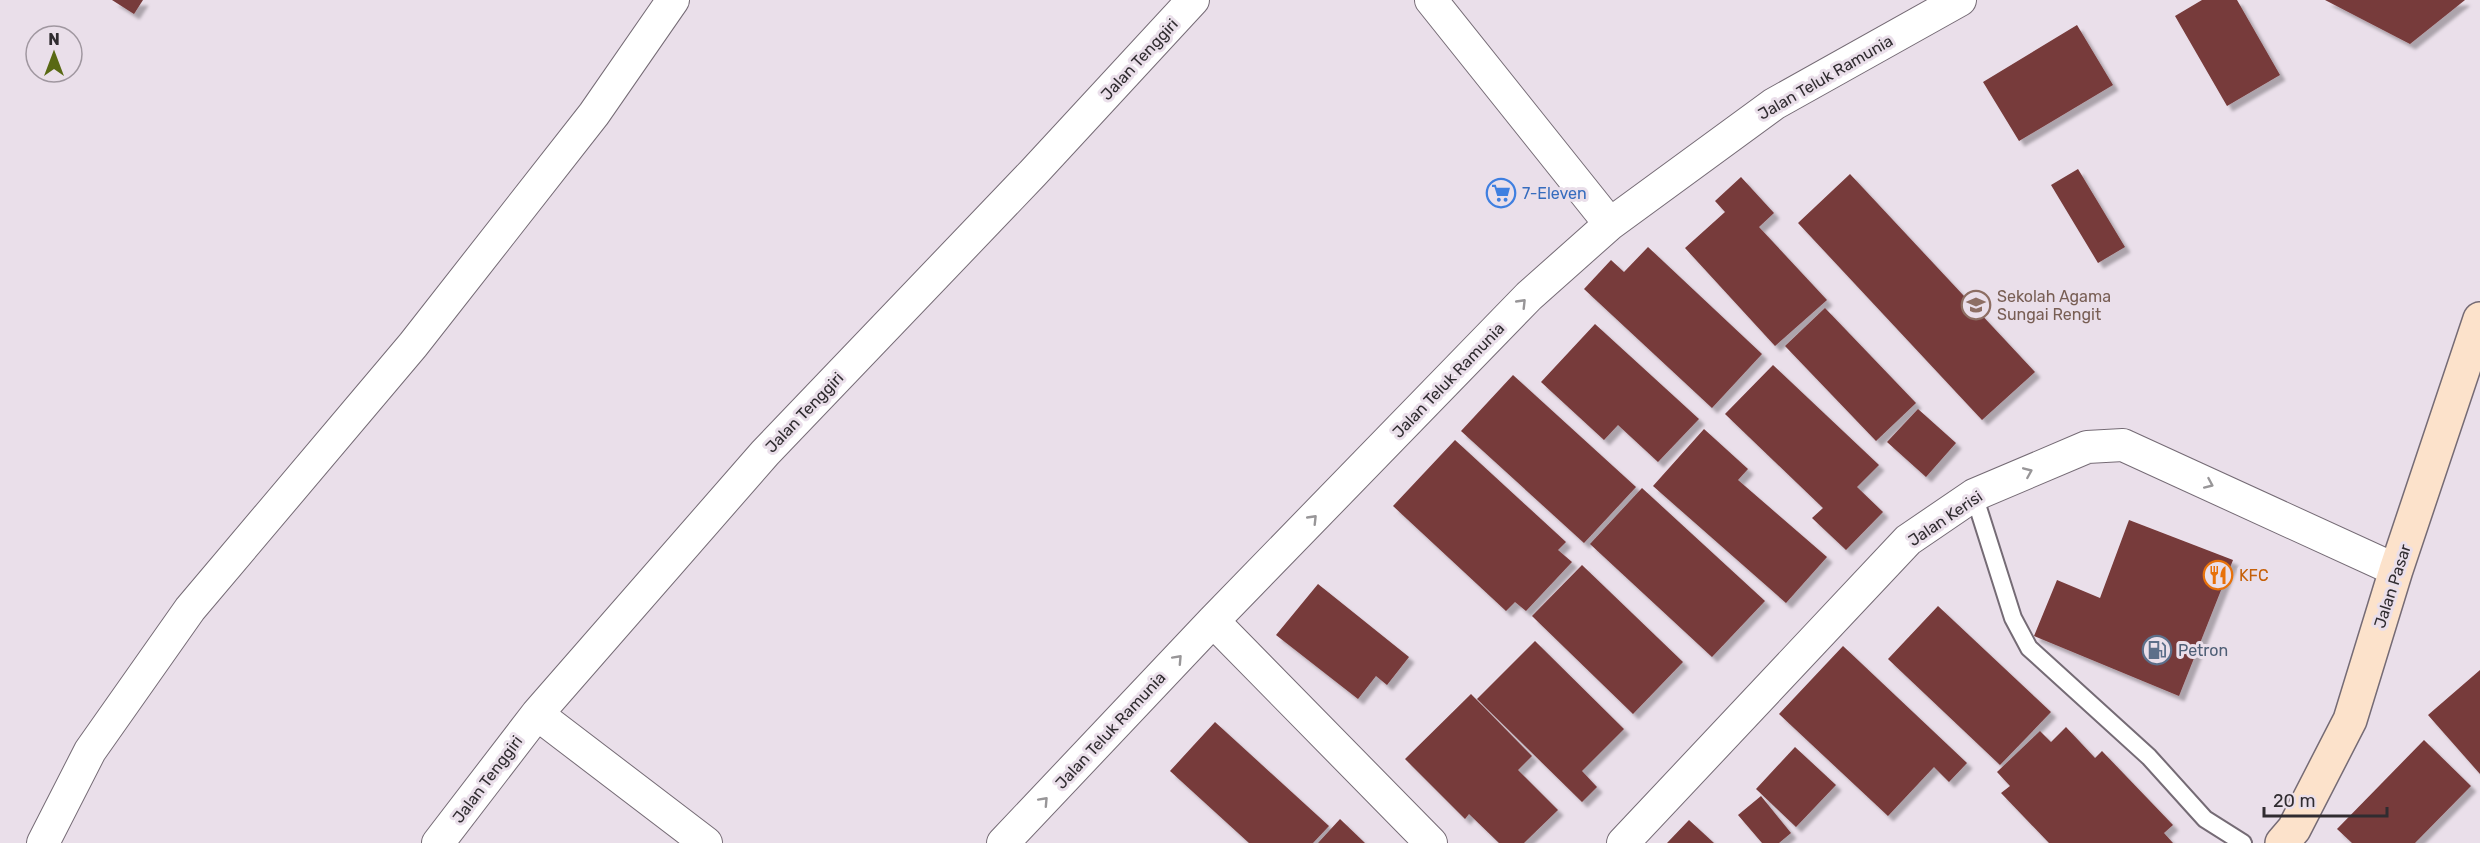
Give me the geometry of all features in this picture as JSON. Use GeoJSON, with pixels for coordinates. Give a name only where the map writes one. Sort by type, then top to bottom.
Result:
{"type":"FeatureCollection","features":[{"type":"Feature","properties":{"kind":"main road","name":"Jalan Pasar"},"geometry":{"type":"LineString","coordinates":[[2282,843],[2294,829],[2350,720],[2396,570],[2480,319]]}},
{"type":"Feature","properties":{"kind":"street"},"geometry":{"type":"LineString","coordinates":[[43,843],[90,751],[190,609],[420,336],[594,114],[673,0]]}},
{"type":"Feature","properties":{"kind":"street","name":"Jalan Tenggiri"},"geometry":{"type":"LineString","coordinates":[[438,843],[537,714],[765,453],[1033,173],[1193,0]]}},
{"type":"Feature","properties":{"kind":"street"},"geometry":{"type":"LineString","coordinates":[[1431,0],[1610,224]]}},
{"type":"Feature","properties":{"kind":"street","name":"Jalan Teluk Ramunia"},"geometry":{"type":"LineString","coordinates":[[1004,843],[1213,621],[1529,296],[1610,224],[1774,104],[1960,0]]}},
{"type":"Feature","properties":{"kind":"street","name":"Jalan Kerisi"},"geometry":{"type":"LineString","coordinates":[[1623,843],[1908,540],[1974,495],[2087,447],[2123,445],[2396,570]]}},
{"type":"Feature","properties":{"kind":"street"},"geometry":{"type":"LineString","coordinates":[[1213,621],[1431,843]]}},
{"type":"Feature","properties":{"kind":"street"},"geometry":{"type":"LineString","coordinates":[[537,714],[706,843]]}},
{"type":"Feature","properties":{"kind":"lane"},"geometry":{"type":"LineString","coordinates":[[1974,495],[2013,618],[2029,648],[2149,757],[2205,819],[2243,843]]}},
{"type":"Feature","properties":{"kind":"building"},"geometry":{"type":"Polygon","coordinates":[[[112,0],[143,0],[134,14],[112,0]]]}},
{"type":"Feature","properties":{"kind":"building"},"geometry":{"type":"Polygon","coordinates":[[[2202,0],[2237,0],[2280,75],[2227,106],[2175,16],[2202,0]]]}},
{"type":"Feature","properties":{"kind":"building"},"geometry":{"type":"Polygon","coordinates":[[[2325,0],[2465,0],[2410,44],[2325,0]]]}},
{"type":"Feature","properties":{"kind":"building"},"geometry":{"type":"Polygon","coordinates":[[[2077,25],[2113,85],[2019,141],[1983,82],[2077,25]]]}},
{"type":"Feature","properties":{"kind":"building"},"geometry":{"type":"Polygon","coordinates":[[[2078,169],[2125,247],[2098,263],[2051,185],[2078,169]]]}},
{"type":"Feature","properties":{"kind":"building"},"geometry":{"type":"Polygon","coordinates":[[[1850,174],[2035,372],[1982,420],[1798,223],[1850,174]]]}},
{"type":"Feature","properties":{"kind":"building"},"geometry":{"type":"Polygon","coordinates":[[[1741,177],[1774,213],[1759,227],[1827,300],[1775,346],[1685,248],[1725,212],[1715,201],[1741,177]]]}},
{"type":"Feature","properties":{"kind":"building"},"geometry":{"type":"Polygon","coordinates":[[[1648,247],[1762,354],[1712,408],[1584,289],[1611,260],[1624,272],[1648,247]]]}},
{"type":"Feature","properties":{"kind":"building"},"geometry":{"type":"Polygon","coordinates":[[[1825,308],[1916,403],[1876,441],[1785,346],[1825,308]]]}},
{"type":"Feature","properties":{"kind":"building"},"geometry":{"type":"Polygon","coordinates":[[[1595,324],[1699,419],[1658,462],[1618,425],[1604,440],[1541,382],[1595,324]]]}},
{"type":"Feature","properties":{"kind":"building"},"geometry":{"type":"Polygon","coordinates":[[[1773,365],[1879,465],[1857,487],[1883,512],[1846,550],[1812,518],[1823,508],[1725,414],[1773,365]]]}},
{"type":"Feature","properties":{"kind":"building"},"geometry":{"type":"Polygon","coordinates":[[[1513,375],[1636,487],[1584,543],[1461,431],[1513,375]]]}},
{"type":"Feature","properties":{"kind":"building"},"geometry":{"type":"Polygon","coordinates":[[[1918,409],[1956,443],[1926,477],[1887,442],[1918,409]]]}},
{"type":"Feature","properties":{"kind":"building"},"geometry":{"type":"Polygon","coordinates":[[[1704,429],[1748,469],[1738,480],[1827,557],[1786,603],[1653,486],[1704,429]]]}},
{"type":"Feature","properties":{"kind":"building"},"geometry":{"type":"Polygon","coordinates":[[[1455,440],[1566,542],[1558,550],[1572,562],[1526,611],[1515,602],[1506,611],[1393,506],[1455,440]]]}},
{"type":"Feature","properties":{"kind":"building"},"geometry":{"type":"Polygon","coordinates":[[[1642,488],[1765,601],[1712,657],[1590,544],[1642,488]]]}},
{"type":"Feature","properties":{"kind":"building"},"geometry":{"type":"Polygon","coordinates":[[[2129,520],[2233,560],[2179,696],[2034,636],[2057,580],[2100,598],[2129,520]]]}},
{"type":"Feature","properties":{"kind":"building"},"geometry":{"type":"Polygon","coordinates":[[[1582,565],[1683,662],[1633,714],[1532,616],[1582,565]]]}},
{"type":"Feature","properties":{"kind":"building"},"geometry":{"type":"Polygon","coordinates":[[[1318,584],[1409,657],[1387,685],[1376,676],[1358,699],[1276,635],[1318,584]]]}},
{"type":"Feature","properties":{"kind":"building"},"geometry":{"type":"Polygon","coordinates":[[[1938,606],[2051,712],[2000,765],[1888,659],[1938,606]]]}},
{"type":"Feature","properties":{"kind":"building"},"geometry":{"type":"Polygon","coordinates":[[[1535,641],[1624,729],[1582,771],[1597,787],[1582,802],[1477,699],[1535,641]]]}},
{"type":"Feature","properties":{"kind":"building"},"geometry":{"type":"Polygon","coordinates":[[[1843,646],[1967,763],[1949,782],[1934,767],[1888,816],[1779,714],[1843,646]]]}},
{"type":"Feature","properties":{"kind":"building"},"geometry":{"type":"Polygon","coordinates":[[[2480,670],[2480,774],[2428,715],[2480,670]]]}},
{"type":"Feature","properties":{"kind":"building"},"geometry":{"type":"Polygon","coordinates":[[[1471,694],[1532,756],[1518,770],[1558,810],[1524,843],[1499,843],[1469,814],[1465,819],[1405,759],[1471,694]]]}},
{"type":"Feature","properties":{"kind":"building"},"geometry":{"type":"Polygon","coordinates":[[[1215,722],[1329,826],[1313,843],[1249,843],[1170,771],[1215,722]]]}},
{"type":"Feature","properties":{"kind":"building"},"geometry":{"type":"Polygon","coordinates":[[[2066,727],[2095,758],[2102,751],[2173,825],[2164,833],[2173,843],[2049,843],[2001,793],[2010,786],[1997,772],[2040,731],[2051,742],[2066,727]]]}},
{"type":"Feature","properties":{"kind":"building"},"geometry":{"type":"Polygon","coordinates":[[[2424,740],[2471,786],[2415,843],[2352,843],[2337,829],[2424,740]]]}},
{"type":"Feature","properties":{"kind":"building"},"geometry":{"type":"Polygon","coordinates":[[[1795,747],[1836,785],[1796,827],[1756,789],[1795,747]]]}},
{"type":"Feature","properties":{"kind":"building"},"geometry":{"type":"Polygon","coordinates":[[[1761,796],[1791,833],[1779,843],[1762,843],[1738,815],[1761,796]]]}},
{"type":"Feature","properties":{"kind":"building"},"geometry":{"type":"Polygon","coordinates":[[[1340,819],[1365,843],[1318,843],[1340,819]]]}},
{"type":"Feature","properties":{"kind":"building"},"geometry":{"type":"Polygon","coordinates":[[[1689,820],[1714,843],[1667,843],[1689,820]]]}},
{"type":"Feature","properties":{"kind":"place","name":"7-Eleven"},"geometry":{"type":"Point","coordinates":[1501,193]}},
{"type":"Feature","properties":{"kind":"place","name":"Sekolah Agama Sungai Rengit"},"geometry":{"type":"Point","coordinates":[1976,305]}},
{"type":"Feature","properties":{"kind":"place","name":"KFC"},"geometry":{"type":"Point","coordinates":[2218,575]}},
{"type":"Feature","properties":{"kind":"place","name":"Petron"},"geometry":{"type":"Point","coordinates":[2157,650]}}]}
